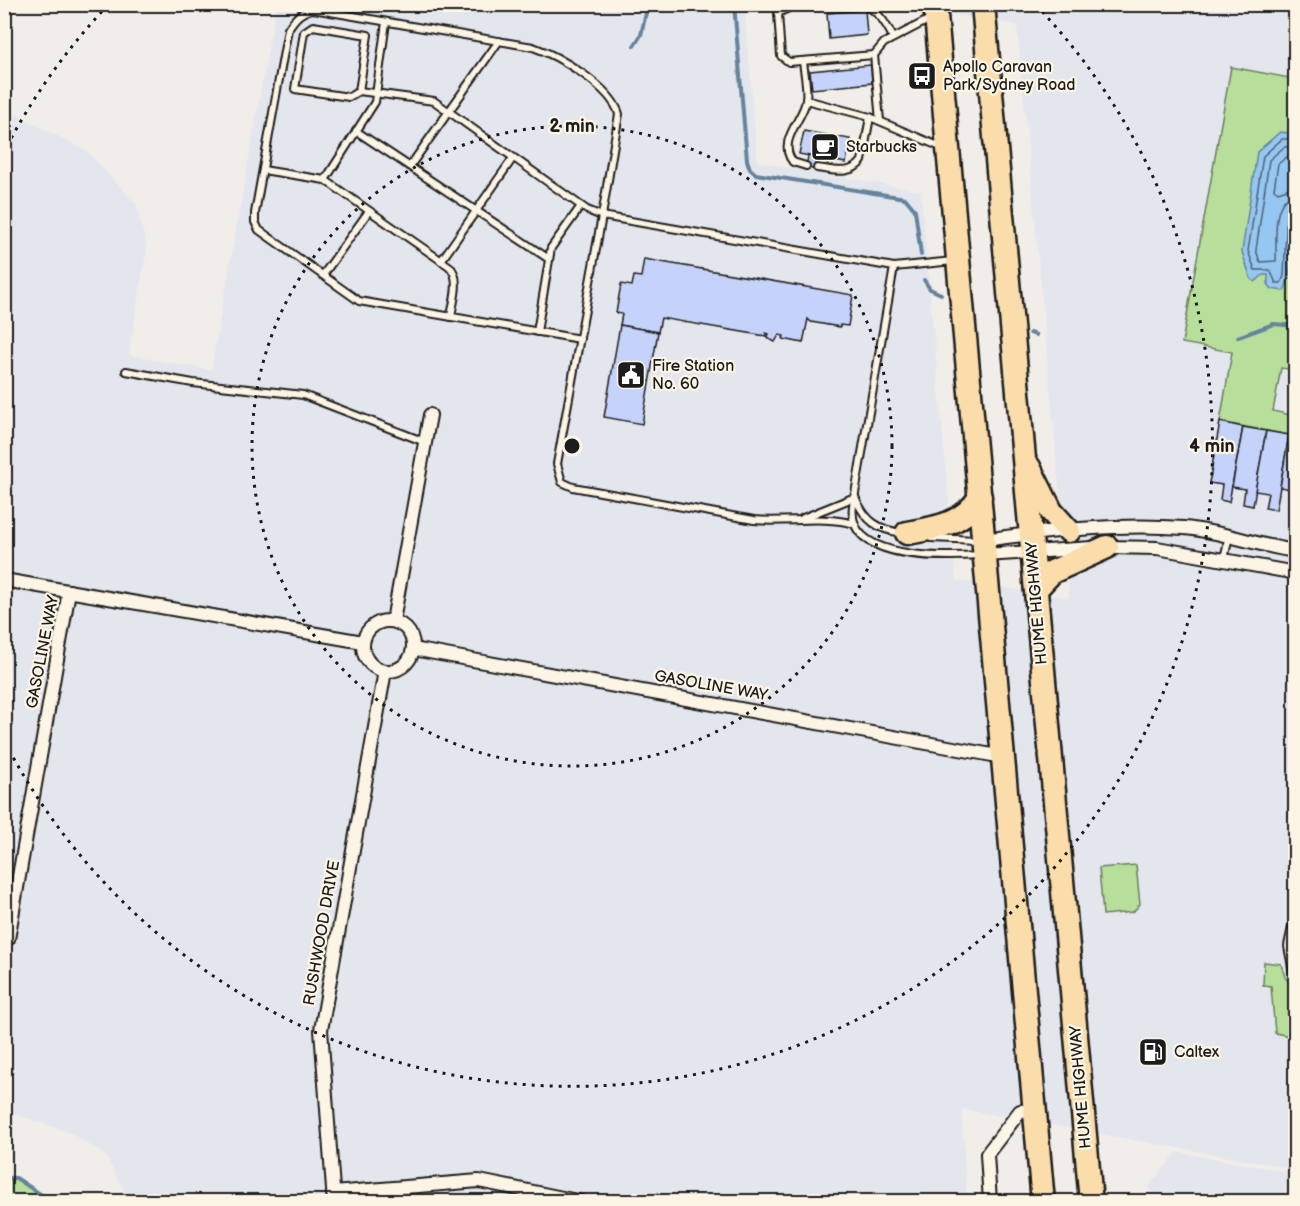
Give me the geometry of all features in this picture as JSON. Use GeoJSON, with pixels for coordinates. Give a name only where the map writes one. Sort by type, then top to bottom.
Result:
{"type":"FeatureCollection","features":[{"type":"Feature","properties":{"kind":"highway","name":"HUME HIGHWAY"},"geometry":{"type":"LineString","coordinates":[[983,4],[1091,1202]]}},
{"type":"Feature","properties":{"kind":"highway"},"geometry":{"type":"LineString","coordinates":[[936,11],[1043,1202]]}},
{"type":"Feature","properties":{"kind":"highway"},"geometry":{"type":"LineString","coordinates":[[1024,458],[1051,511],[1070,531]]}},
{"type":"Feature","properties":{"kind":"highway"},"geometry":{"type":"LineString","coordinates":[[908,533],[930,530],[959,520],[972,510],[980,497]]}},
{"type":"Feature","properties":{"kind":"highway"},"geometry":{"type":"LineString","coordinates":[[1036,589],[1052,572],[1107,547]]}},
{"type":"Feature","properties":{"kind":"street"},"geometry":{"type":"LineString","coordinates":[[393,621],[430,415]]}},
{"type":"Feature","properties":{"kind":"street"},"geometry":{"type":"LineString","coordinates":[[1032,542],[1070,531],[1155,527],[1186,528],[1296,551]]}},
{"type":"Feature","properties":{"kind":"street"},"geometry":{"type":"LineString","coordinates":[[984,547],[1032,542],[1156,548],[1296,573]]}},
{"type":"Feature","properties":{"kind":"street"},"geometry":{"type":"LineString","coordinates":[[4,580],[69,591]]}},
{"type":"Feature","properties":{"kind":"street","name":"GASOLINE WAY"},"geometry":{"type":"LineString","coordinates":[[8,939],[69,591],[363,642]]}},
{"type":"Feature","properties":{"kind":"street"},"geometry":{"type":"LineString","coordinates":[[393,621],[411,634],[414,649],[411,657],[401,669],[385,672],[377,669],[365,658],[363,642],[370,628],[377,623],[393,621]]}},
{"type":"Feature","properties":{"kind":"street","name":"GASOLINE WAY"},"geometry":{"type":"LineString","coordinates":[[414,649],[1003,757]]}},
{"type":"Feature","properties":{"kind":"street","name":"RUSHWOOD DRIVE"},"geometry":{"type":"LineString","coordinates":[[333,1197],[321,1030],[385,672]]}},
{"type":"Feature","properties":{"kind":"street"},"geometry":{"type":"LineString","coordinates":[[1296,923],[1292,959],[1296,972]]}},
{"type":"Feature","properties":{"kind":"street"},"geometry":{"type":"LineString","coordinates":[[990,1202],[987,1154],[1020,1111],[1035,1110]]}},
{"type":"Feature","properties":{"kind":"street"},"geometry":{"type":"LineString","coordinates":[[333,1197],[479,1181],[582,1202]]}},
{"type":"Feature","properties":{"kind":"lane"},"geometry":{"type":"LineString","coordinates":[[819,4],[783,9],[777,18],[781,56],[789,62],[874,55]]}},
{"type":"Feature","properties":{"kind":"lane"},"geometry":{"type":"LineString","coordinates":[[863,4],[875,10],[893,37]]}},
{"type":"Feature","properties":{"kind":"lane"},"geometry":{"type":"LineString","coordinates":[[580,339],[359,301],[259,230],[255,222],[255,213],[288,29],[295,17],[313,9],[533,46],[549,53],[607,93],[616,102],[619,114],[602,216],[580,339],[557,464],[562,482],[573,487],[754,519],[794,521],[830,519],[855,524]]}},
{"type":"Feature","properties":{"kind":"lane"},"geometry":{"type":"LineString","coordinates":[[880,121],[874,55],[884,43],[936,11]]}},
{"type":"Feature","properties":{"kind":"lane"},"geometry":{"type":"LineString","coordinates":[[325,180],[375,102],[386,22]]}},
{"type":"Feature","properties":{"kind":"lane"},"geometry":{"type":"LineString","coordinates":[[359,91],[368,34],[313,26],[307,28],[304,32],[295,89],[349,97],[359,91],[434,101],[581,206],[602,216],[894,267],[959,260]]}},
{"type":"Feature","properties":{"kind":"lane"},"geometry":{"type":"LineString","coordinates":[[410,166],[499,41]]}},
{"type":"Feature","properties":{"kind":"lane"},"geometry":{"type":"LineString","coordinates":[[803,61],[806,100],[793,128],[788,151],[793,162],[806,166]]}},
{"type":"Feature","properties":{"kind":"lane"},"geometry":{"type":"LineString","coordinates":[[806,100],[870,117],[949,151]]}},
{"type":"Feature","properties":{"kind":"lane"},"geometry":{"type":"LineString","coordinates":[[817,168],[848,171],[858,166],[862,161],[870,117]]}},
{"type":"Feature","properties":{"kind":"lane"},"geometry":{"type":"LineString","coordinates":[[356,130],[549,259]]}},
{"type":"Feature","properties":{"kind":"lane"},"geometry":{"type":"LineString","coordinates":[[441,261],[513,158]]}},
{"type":"Feature","properties":{"kind":"lane"},"geometry":{"type":"LineString","coordinates":[[263,170],[325,180],[454,271],[456,280],[451,316]]}},
{"type":"Feature","properties":{"kind":"lane"},"geometry":{"type":"LineString","coordinates":[[537,332],[551,248],[581,206]]}},
{"type":"Feature","properties":{"kind":"lane"},"geometry":{"type":"LineString","coordinates":[[323,275],[369,211]]}},
{"type":"Feature","properties":{"kind":"lane"},"geometry":{"type":"LineString","coordinates":[[894,267],[852,509],[855,524],[873,543],[894,549],[934,556],[984,547]]}},
{"type":"Feature","properties":{"kind":"lane"},"geometry":{"type":"LineString","coordinates":[[126,371],[193,383],[303,395],[426,442]]}},
{"type":"Feature","properties":{"kind":"lane"},"geometry":{"type":"LineString","coordinates":[[794,521],[855,497]]}},
{"type":"Feature","properties":{"kind":"lane"},"geometry":{"type":"LineString","coordinates":[[855,497],[860,509],[872,523],[889,531],[984,547]]}},
{"type":"Feature","properties":{"kind":"lane"},"geometry":{"type":"LineString","coordinates":[[1224,559],[1228,536]]}},
{"type":"Feature","properties":{"kind":"shaded area"},"geometry":{"type":"Polygon","coordinates":[[[276,5],[744,5],[758,162],[921,191],[956,580],[1069,598],[1017,25],[894,5],[1295,5],[1295,1169],[962,1109],[967,1201],[130,1202],[105,1155],[71,1133],[5,1111],[4,113],[7,110],[87,151],[136,204],[147,248],[129,355],[211,370],[276,5]]]}},
{"type":"Feature","properties":{"kind":"shaded area"},"geometry":{"type":"Polygon","coordinates":[[[1177,1152],[1295,1173],[1295,1201],[1152,1201],[1149,1186],[1177,1152]]]}},
{"type":"Feature","properties":{"kind":"green space"},"geometry":{"type":"Polygon","coordinates":[[[1231,67],[1295,79],[1295,370],[1281,368],[1273,411],[1295,416],[1295,436],[1220,422],[1232,352],[1182,343],[1231,67]]]}},
{"type":"Feature","properties":{"kind":"green space"},"geometry":{"type":"Polygon","coordinates":[[[1136,865],[1140,904],[1133,912],[1103,915],[1099,868],[1136,865]]]}},
{"type":"Feature","properties":{"kind":"green space"},"geometry":{"type":"Polygon","coordinates":[[[1264,962],[1281,964],[1285,977],[1295,991],[1295,1037],[1275,1033],[1271,986],[1263,985],[1264,962]]]}},
{"type":"Feature","properties":{"kind":"green space"},"geometry":{"type":"Polygon","coordinates":[[[4,1178],[16,1178],[52,1201],[5,1201],[4,1178]]]}},
{"type":"Feature","properties":{"kind":"water"},"geometry":{"type":"Polygon","coordinates":[[[1280,132],[1296,134],[1291,262],[1284,291],[1272,289],[1268,284],[1268,275],[1263,275],[1255,282],[1251,279],[1242,252],[1257,152],[1280,132]]]}},
{"type":"Feature","properties":{"kind":"building"},"geometry":{"type":"Polygon","coordinates":[[[865,10],[867,35],[829,39],[827,13],[865,10]]]}},
{"type":"Feature","properties":{"kind":"building"},"geometry":{"type":"Polygon","coordinates":[[[871,65],[872,83],[812,89],[810,71],[871,65]]]}},
{"type":"Feature","properties":{"kind":"building","name":"Starbucks"},"geometry":{"type":"Polygon","coordinates":[[[804,131],[850,139],[846,163],[799,154],[804,131]]]}},
{"type":"Feature","properties":{"kind":"building"},"geometry":{"type":"Polygon","coordinates":[[[808,156],[819,158],[817,170],[806,168],[808,156]]]}},
{"type":"Feature","properties":{"kind":"building"},"geometry":{"type":"Polygon","coordinates":[[[644,259],[853,295],[848,326],[840,325],[840,327],[811,322],[808,319],[803,343],[783,339],[784,336],[779,335],[775,342],[767,338],[769,334],[766,333],[766,336],[661,318],[658,332],[620,325],[622,314],[616,313],[621,284],[632,286],[634,276],[641,277],[644,259]]]}},
{"type":"Feature","properties":{"kind":"building","name":"Fire Station No. 60"},"geometry":{"type":"Polygon","coordinates":[[[620,325],[658,332],[642,424],[604,417],[620,325]]]}},
{"type":"Feature","properties":{"kind":"building"},"geometry":{"type":"Polygon","coordinates":[[[1220,422],[1243,427],[1229,502],[1220,500],[1222,485],[1209,483],[1220,422]]]}},
{"type":"Feature","properties":{"kind":"building"},"geometry":{"type":"Polygon","coordinates":[[[1243,427],[1266,431],[1253,506],[1243,504],[1245,489],[1232,487],[1243,427]]]}},
{"type":"Feature","properties":{"kind":"building"},"geometry":{"type":"Polygon","coordinates":[[[1266,431],[1289,435],[1276,510],[1265,508],[1268,493],[1255,491],[1266,431]]]}},
{"type":"Feature","properties":{"kind":"building"},"geometry":{"type":"Polygon","coordinates":[[[1289,435],[1296,436],[1296,490],[1280,487],[1289,435]]]}},
{"type":"Feature","properties":{"kind":"waterway"},"geometry":{"type":"LineString","coordinates":[[634,46],[641,35],[648,4]]}},
{"type":"Feature","properties":{"kind":"waterway"},"geometry":{"type":"LineString","coordinates":[[734,4],[747,160],[750,169],[756,174],[905,198],[915,210],[921,255]]}},
{"type":"Feature","properties":{"kind":"waterway"},"geometry":{"type":"LineString","coordinates":[[924,280],[930,289],[941,294]]}},
{"type":"Feature","properties":{"kind":"waterway"},"geometry":{"type":"LineString","coordinates":[[1238,337],[1274,324],[1296,326]]}},
{"type":"Feature","properties":{"kind":"waterway"},"geometry":{"type":"LineString","coordinates":[[1030,333],[1036,335]]}},
{"type":"Feature","properties":{"kind":"waterway"},"geometry":{"type":"LineString","coordinates":[[4,1178],[16,1178],[52,1202]]}},
{"type":"Feature","properties":{"kind":"place","name":"Apollo Caravan Park/Sydney Road"},"geometry":{"type":"Point","coordinates":[922,76]}},
{"type":"Feature","properties":{"kind":"place","name":"Starbucks"},"geometry":{"type":"Point","coordinates":[825,147]}},
{"type":"Feature","properties":{"kind":"place","name":"Fire Station No. 60"},"geometry":{"type":"Point","coordinates":[631,375]}},
{"type":"Feature","properties":{"kind":"place","name":"Caltex"},"geometry":{"type":"Point","coordinates":[1153,1052]}}]}
